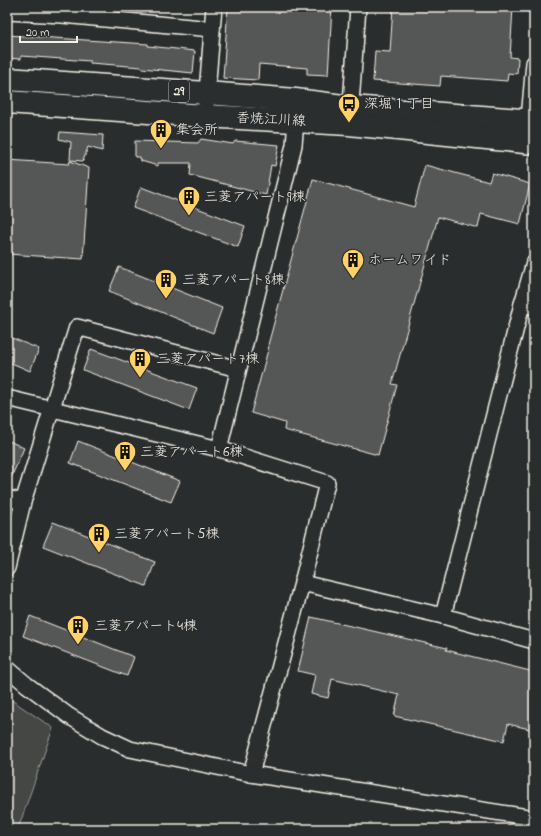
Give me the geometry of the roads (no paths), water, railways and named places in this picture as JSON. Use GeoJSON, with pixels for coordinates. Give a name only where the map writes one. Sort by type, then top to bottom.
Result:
{"type":"FeatureCollection","features":[{"type":"Feature","properties":{"kind":"main road","name":"香焼江川線"},"geometry":{"type":"LineString","coordinates":[[7,79],[295,100],[350,115],[531,143]]}},
{"type":"Feature","properties":{"kind":"main road","name":"香焼江川線"},"geometry":{"type":"LineString","coordinates":[[7,102],[296,121],[350,115],[531,121]]}},
{"type":"Feature","properties":{"kind":"street"},"geometry":{"type":"LineString","coordinates":[[205,116],[214,7]]}},
{"type":"Feature","properties":{"kind":"street"},"geometry":{"type":"LineString","coordinates":[[350,115],[358,7]]}},
{"type":"Feature","properties":{"kind":"street"},"geometry":{"type":"LineString","coordinates":[[7,12],[62,15],[212,28]]}},
{"type":"Feature","properties":{"kind":"street"},"geometry":{"type":"LineString","coordinates":[[531,143],[534,63]]}},
{"type":"Feature","properties":{"kind":"street"},"geometry":{"type":"LineString","coordinates":[[219,449],[294,145],[296,121]]}},
{"type":"Feature","properties":{"kind":"street"},"geometry":{"type":"LineString","coordinates":[[443,616],[528,306],[534,263]]}},
{"type":"Feature","properties":{"kind":"street"},"geometry":{"type":"LineString","coordinates":[[7,568],[23,502],[77,327],[238,369]]}},
{"type":"Feature","properties":{"kind":"street"},"geometry":{"type":"LineString","coordinates":[[7,398],[219,449],[327,483],[251,774]]}},
{"type":"Feature","properties":{"kind":"street"},"geometry":{"type":"LineString","coordinates":[[7,498],[23,502]]}},
{"type":"Feature","properties":{"kind":"street"},"geometry":{"type":"LineString","coordinates":[[302,583],[443,616],[534,641]]}},
{"type":"Feature","properties":{"kind":"street"},"geometry":{"type":"LineString","coordinates":[[7,668],[69,716],[102,736],[130,749],[251,774],[534,818]]}},
{"type":"Feature","properties":{"kind":"place","name":"深堀１丁目"},"geometry":{"type":"Point","coordinates":[349,124]}},
{"type":"Feature","properties":{"kind":"place","name":"集会所"},"geometry":{"type":"Point","coordinates":[161,150]}},
{"type":"Feature","properties":{"kind":"place","name":"三菱アパート9棟"},"geometry":{"type":"Point","coordinates":[189,216]}},
{"type":"Feature","properties":{"kind":"place","name":"ホームワイド"},"geometry":{"type":"Point","coordinates":[353,280]}},
{"type":"Feature","properties":{"kind":"place","name":"三菱アパート8棟"},"geometry":{"type":"Point","coordinates":[166,300]}},
{"type":"Feature","properties":{"kind":"place","name":"三菱アパート7棟"},"geometry":{"type":"Point","coordinates":[140,378]}},
{"type":"Feature","properties":{"kind":"place","name":"三菱アパート6棟"},"geometry":{"type":"Point","coordinates":[125,472]}},
{"type":"Feature","properties":{"kind":"place","name":"三菱アパート5棟"},"geometry":{"type":"Point","coordinates":[99,554]}},
{"type":"Feature","properties":{"kind":"place","name":"三菱アパート4棟"},"geometry":{"type":"Point","coordinates":[78,646]}}]}
